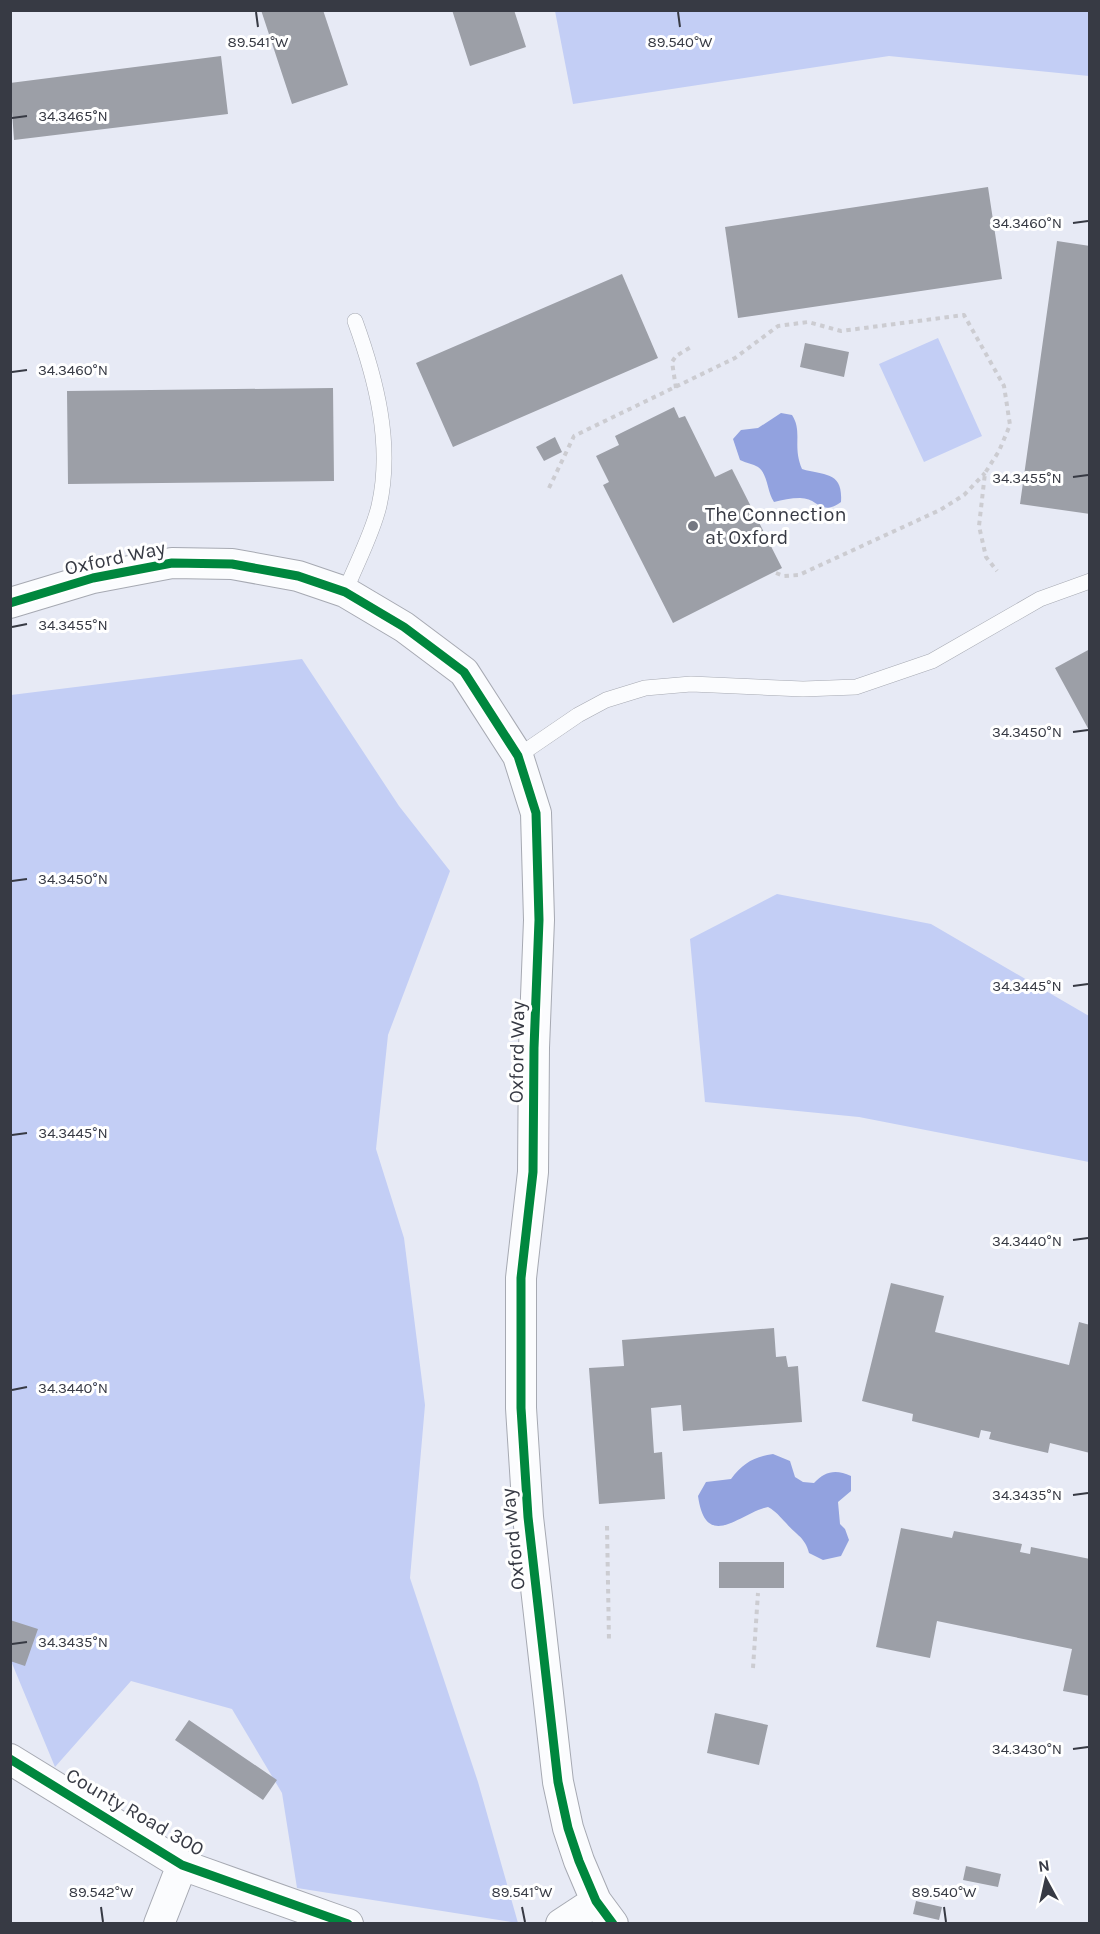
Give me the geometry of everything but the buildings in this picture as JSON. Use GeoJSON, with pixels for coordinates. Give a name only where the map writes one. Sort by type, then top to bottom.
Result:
{"type":"FeatureCollection","features":[{"type":"Feature","properties":{"kind":"street","name":"Oxford Way"},"geometry":{"type":"LineString","coordinates":[[10,603],[93,578],[172,563],[243,566],[298,576],[345,592],[404,627],[464,672],[518,756],[536,813],[539,920],[534,1048],[533,1172],[521,1278],[521,1408],[528,1517],[558,1782],[568,1828],[604,1912]]}},
{"type":"Feature","properties":{"kind":"street","name":"County Road 300"},"geometry":{"type":"LineString","coordinates":[[10,1759],[182,1865],[348,1923]]}},
{"type":"Feature","properties":{"kind":"street"},"geometry":{"type":"LineString","coordinates":[[159,1923],[182,1865]]}},
{"type":"Feature","properties":{"kind":"street"},"geometry":{"type":"LineString","coordinates":[[561,1923],[604,1912]]}},
{"type":"Feature","properties":{"kind":"lane"},"geometry":{"type":"LineString","coordinates":[[345,592],[379,507],[384,472],[383,430],[369,359],[355,321]]}},
{"type":"Feature","properties":{"kind":"lane"},"geometry":{"type":"LineString","coordinates":[[518,756],[597,705],[645,688],[691,684],[804,689],[856,687],[932,660],[1040,599],[1089,581]]}},
{"type":"Feature","properties":{"kind":"path"},"geometry":{"type":"LineString","coordinates":[[549,488],[574,436],[735,358],[778,326],[792,322],[808,322],[841,331],[964,315],[1004,386],[1010,425],[999,451],[985,472],[964,495],[940,510],[799,575],[784,576],[776,573]]}},
{"type":"Feature","properties":{"kind":"path"},"geometry":{"type":"LineString","coordinates":[[676,388],[672,362],[676,356],[691,347]]}},
{"type":"Feature","properties":{"kind":"path"},"geometry":{"type":"LineString","coordinates":[[985,472],[979,526],[986,557],[997,571]]}},
{"type":"Feature","properties":{"kind":"path"},"geometry":{"type":"LineString","coordinates":[[607,1526],[609,1641]]}},
{"type":"Feature","properties":{"kind":"path"},"geometry":{"type":"LineString","coordinates":[[753,1668],[758,1593]]}},
{"type":"Feature","properties":{"kind":"shaded area"},"geometry":{"type":"Polygon","coordinates":[[[555,11],[1089,11],[1089,76],[889,56],[573,104],[555,11]]]}},
{"type":"Feature","properties":{"kind":"shaded area"},"geometry":{"type":"Polygon","coordinates":[[[938,338],[982,436],[924,462],[879,364],[938,338]]]}},
{"type":"Feature","properties":{"kind":"shaded area"},"geometry":{"type":"Polygon","coordinates":[[[781,413],[792,415],[795,421],[799,461],[802,469],[825,474],[836,480],[841,492],[841,502],[828,508],[800,498],[774,502],[761,470],[740,460],[733,439],[741,430],[758,428],[781,413]]]}},
{"type":"Feature","properties":{"kind":"shaded area"},"geometry":{"type":"Polygon","coordinates":[[[302,659],[399,806],[450,871],[388,1035],[376,1149],[404,1238],[425,1405],[410,1578],[478,1782],[518,1923],[297,1888],[282,1793],[232,1709],[131,1681],[55,1767],[11,1661],[11,695],[302,659]]]}},
{"type":"Feature","properties":{"kind":"shaded area"},"geometry":{"type":"Polygon","coordinates":[[[777,894],[931,924],[1089,1016],[1089,1162],[859,1117],[705,1102],[690,939],[777,894]]]}},
{"type":"Feature","properties":{"kind":"shaded area"},"geometry":{"type":"Polygon","coordinates":[[[773,1454],[790,1461],[795,1477],[803,1482],[814,1483],[831,1472],[851,1476],[851,1491],[838,1502],[840,1524],[845,1529],[849,1540],[841,1556],[823,1560],[809,1553],[803,1540],[776,1512],[768,1507],[726,1525],[717,1526],[709,1522],[702,1513],[698,1496],[706,1482],[731,1479],[749,1462],[773,1454]]]}},
{"type":"Feature","properties":{"kind":"cycle path"},"geometry":{"type":"LineString","coordinates":[[10,603],[93,578],[172,563],[232,564],[298,576],[345,592],[404,627],[464,672],[518,756],[536,813],[539,920],[534,1048],[533,1172],[521,1278],[521,1408],[528,1517],[558,1782],[568,1828],[579,1861],[596,1901],[613,1924]]}},
{"type":"Feature","properties":{"kind":"cycle path"},"geometry":{"type":"LineString","coordinates":[[10,1759],[182,1865],[348,1924]]}},
{"type":"Feature","properties":{"kind":"place","name":"The Connection at Oxford"},"geometry":{"type":"Point","coordinates":[693,526]}}]}
